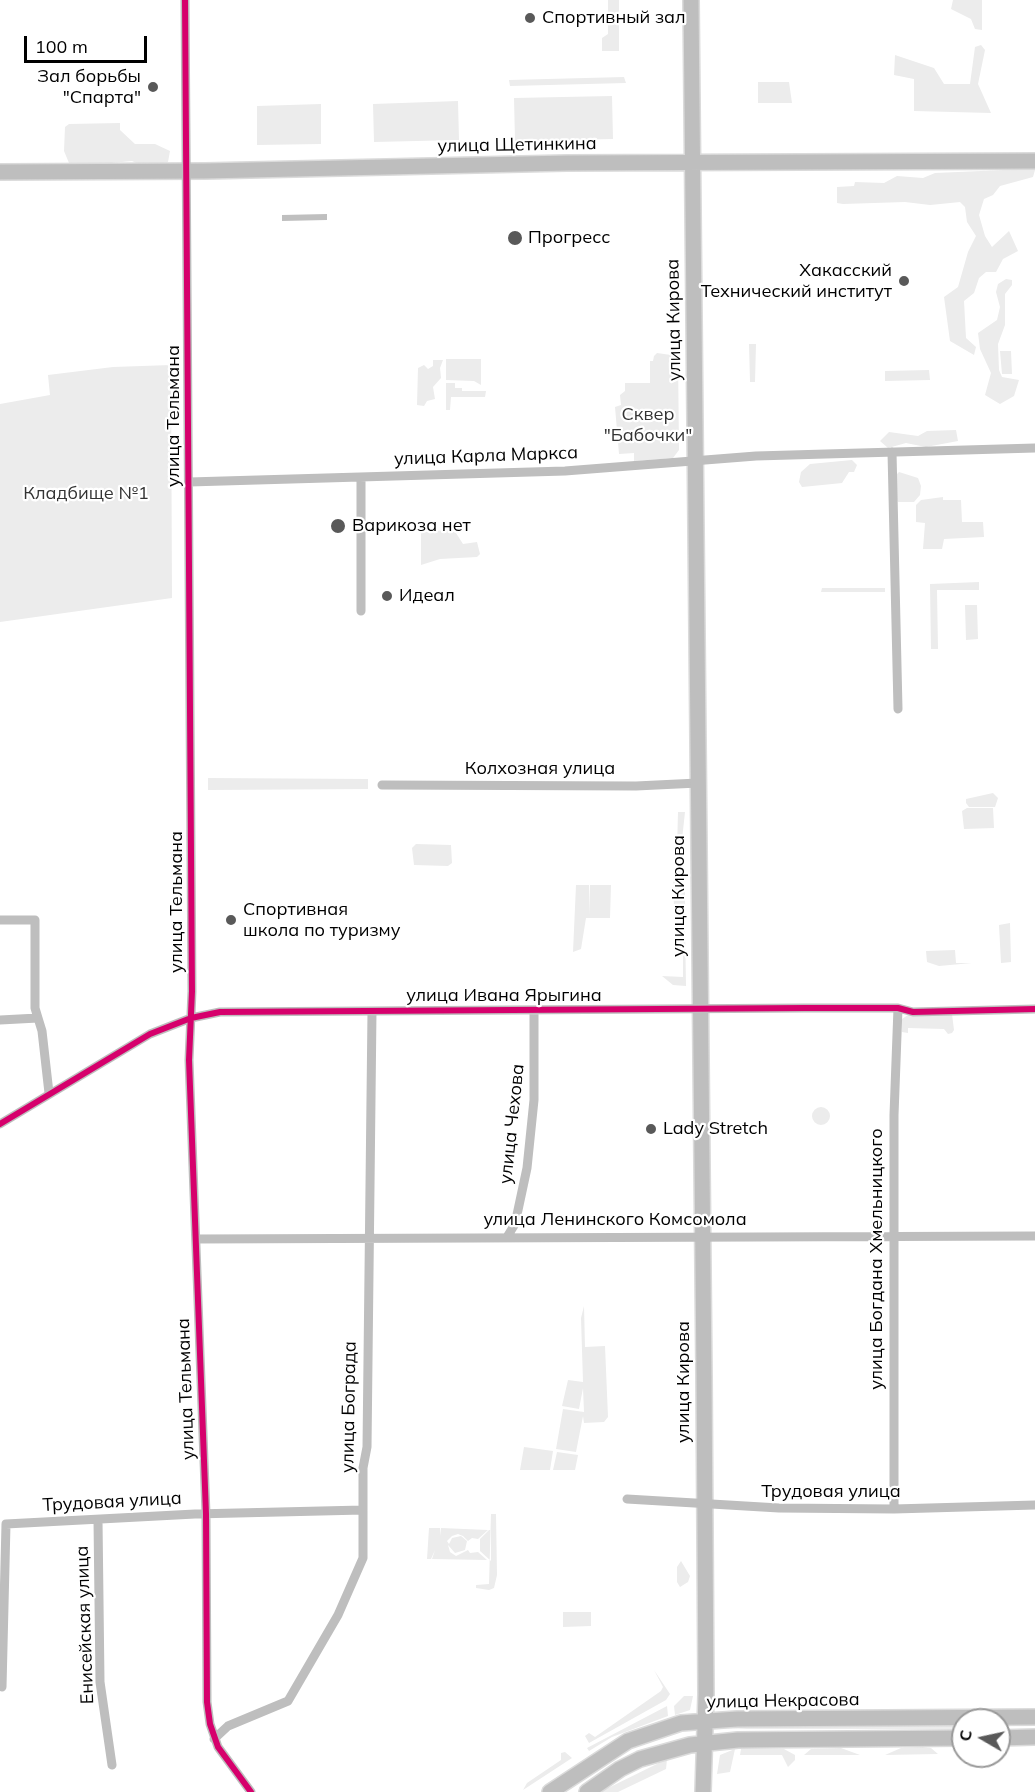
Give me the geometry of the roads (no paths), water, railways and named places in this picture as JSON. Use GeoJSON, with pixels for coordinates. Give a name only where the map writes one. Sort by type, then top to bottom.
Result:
{"type":"FeatureCollection","features":[{"type":"Feature","properties":{"kind":"main road","name":"улица Кирова"},"geometry":{"type":"LineString","coordinates":[[691,0],[704,1504],[703,1792]]}},
{"type":"Feature","properties":{"kind":"main road","name":"улица Щетинкина"},"geometry":{"type":"LineString","coordinates":[[0,172],[1035,161]]}},
{"type":"Feature","properties":{"kind":"main road","name":"улица Некрасова"},"geometry":{"type":"LineString","coordinates":[[550,1792],[628,1741],[681,1723],[1035,1717]]}},
{"type":"Feature","properties":{"kind":"main road"},"geometry":{"type":"LineString","coordinates":[[1011,1738],[1035,1737]]}},
{"type":"Feature","properties":{"kind":"main road"},"geometry":{"type":"LineString","coordinates":[[587,1792],[620,1769],[670,1748],[738,1740],[951,1738]]}},
{"type":"Feature","properties":{"kind":"street","name":"улица Тельмана"},"geometry":{"type":"LineString","coordinates":[[185,0],[189,482],[191,1018],[189,1060],[206,1514],[207,1702],[214,1739],[222,1754],[251,1792]]}},
{"type":"Feature","properties":{"kind":"street","name":"улица Карла Маркса"},"geometry":{"type":"LineString","coordinates":[[189,482],[565,471],[695,461],[1035,447]]}},
{"type":"Feature","properties":{"kind":"street"},"geometry":{"type":"LineString","coordinates":[[892,452],[898,709]]}},
{"type":"Feature","properties":{"kind":"street"},"geometry":{"type":"LineString","coordinates":[[361,477],[361,611]]}},
{"type":"Feature","properties":{"kind":"street","name":"Колхозная улица"},"geometry":{"type":"LineString","coordinates":[[382,785],[636,786],[698,783]]}},
{"type":"Feature","properties":{"kind":"street"},"geometry":{"type":"LineString","coordinates":[[0,920],[35,920],[35,1008],[42,1031],[49,1093]]}},
{"type":"Feature","properties":{"kind":"street","name":"улица Ивана Ярыгина"},"geometry":{"type":"LineString","coordinates":[[0,1124],[150,1034],[191,1018],[220,1012],[898,1008],[913,1012],[1035,1009]]}},
{"type":"Feature","properties":{"kind":"street","name":"улица Богдана Хмельницкого"},"geometry":{"type":"LineString","coordinates":[[894,1509],[893,1235],[898,1008]]}},
{"type":"Feature","properties":{"kind":"street","name":"улица Бограда"},"geometry":{"type":"LineString","coordinates":[[214,1739],[228,1726],[288,1701],[338,1615],[363,1557],[363,1468],[367,1447],[372,1011]]}},
{"type":"Feature","properties":{"kind":"street","name":"улица Чехова"},"geometry":{"type":"LineString","coordinates":[[507,1237],[515,1224],[527,1168],[534,1100],[534,1011]]}},
{"type":"Feature","properties":{"kind":"street"},"geometry":{"type":"LineString","coordinates":[[0,1020],[38,1018]]}},
{"type":"Feature","properties":{"kind":"street","name":"улица Ленинского Комсомола"},"geometry":{"type":"LineString","coordinates":[[196,1239],[1035,1236]]}},
{"type":"Feature","properties":{"kind":"street","name":"Трудовая улица"},"geometry":{"type":"LineString","coordinates":[[627,1499],[770,1508],[894,1509],[1035,1505]]}},
{"type":"Feature","properties":{"kind":"street","name":"Трудовая улица"},"geometry":{"type":"LineString","coordinates":[[2,1687],[6,1524],[206,1514],[363,1510]]}},
{"type":"Feature","properties":{"kind":"street","name":"Енисейская улица"},"geometry":{"type":"LineString","coordinates":[[98,1520],[100,1682],[112,1765]]}},
{"type":"Feature","properties":{"kind":"place","name":"Спортивный зал"},"geometry":{"type":"Point","coordinates":[530,18]}},
{"type":"Feature","properties":{"kind":"place","name":"Зал борьбы \"Спарта\""},"geometry":{"type":"Point","coordinates":[153,87]}},
{"type":"Feature","properties":{"kind":"place","name":"Прогресс"},"geometry":{"type":"Point","coordinates":[515,238]}},
{"type":"Feature","properties":{"kind":"place","name":"Хакасский Технический институт"},"geometry":{"type":"Point","coordinates":[904,281]}},
{"type":"Feature","properties":{"kind":"place","name":"Варикоза нет"},"geometry":{"type":"Point","coordinates":[338,526]}},
{"type":"Feature","properties":{"kind":"place","name":"Идеал"},"geometry":{"type":"Point","coordinates":[387,596]}},
{"type":"Feature","properties":{"kind":"place","name":"Спортивная школа по туризму"},"geometry":{"type":"Point","coordinates":[231,920]}},
{"type":"Feature","properties":{"kind":"place","name":"Lady Stretch"},"geometry":{"type":"Point","coordinates":[651,1129]}},
{"type":"Feature","properties":{"kind":"park label","name":"Сквер \"Бабочки\""},"geometry":{"type":"Point","coordinates":[648,425]}},
{"type":"Feature","properties":{"kind":"park label","name":"Кладбище №1"},"geometry":{"type":"Point","coordinates":[86,494]}}]}
